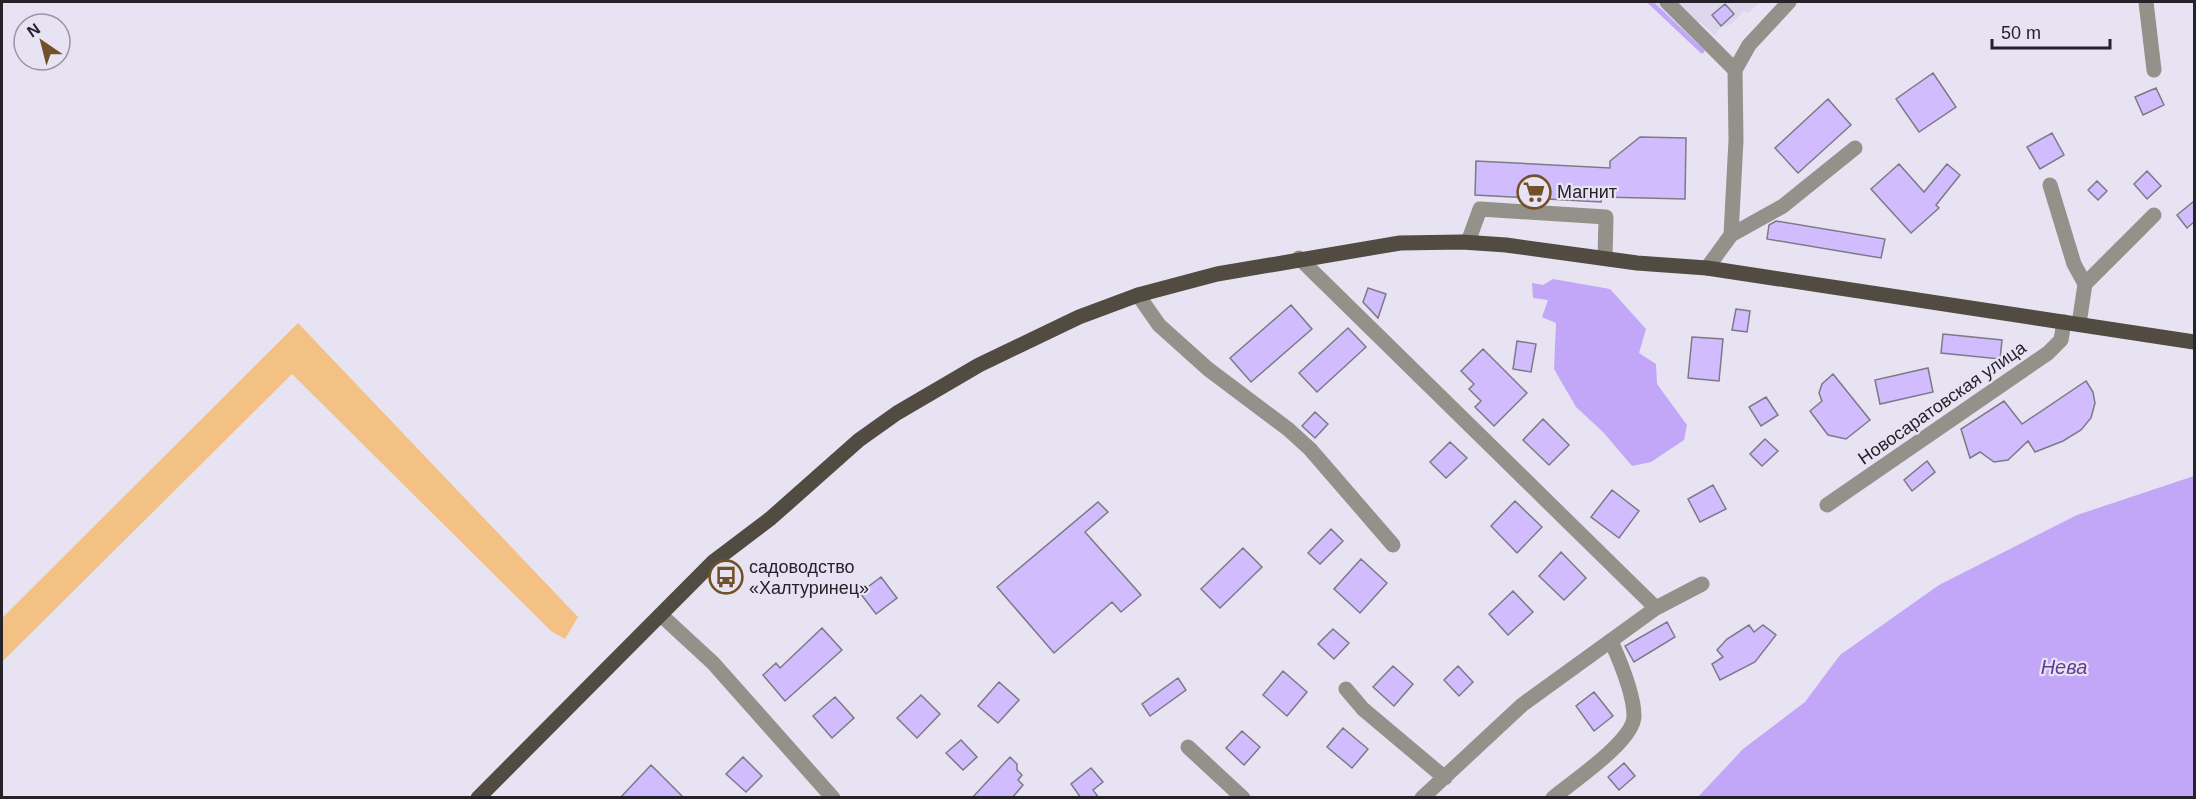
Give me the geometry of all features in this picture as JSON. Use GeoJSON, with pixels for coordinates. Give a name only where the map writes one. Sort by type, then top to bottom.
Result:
{"type":"FeatureCollection","features":[{"type":"Feature","properties":{"kind":"main road"},"geometry":{"type":"LineString","coordinates":[[478,798],[713,562],[771,518],[859,440],[897,413],[1024,341],[1138,295],[1217,274],[1299,258],[1400,243],[1468,242],[1707,268],[2194,342]]}},
{"type":"Feature","properties":{"kind":"street"},"geometry":{"type":"LineString","coordinates":[[1667,2],[1735,70]]}},
{"type":"Feature","properties":{"kind":"street"},"geometry":{"type":"LineString","coordinates":[[1731,236],[1736,141],[1735,70],[1749,45],[1789,2]]}},
{"type":"Feature","properties":{"kind":"street"},"geometry":{"type":"LineString","coordinates":[[2146,2],[2154,70]]}},
{"type":"Feature","properties":{"kind":"street"},"geometry":{"type":"LineString","coordinates":[[1707,268],[1731,236],[1783,206],[1855,148]]}},
{"type":"Feature","properties":{"kind":"street"},"geometry":{"type":"LineString","coordinates":[[2050,185],[2074,264],[2085,284],[2154,215]]}},
{"type":"Feature","properties":{"kind":"street"},"geometry":{"type":"LineString","coordinates":[[1468,242],[1480,209],[1606,217],[1605,258]]}},
{"type":"Feature","properties":{"kind":"street"},"geometry":{"type":"LineString","coordinates":[[1299,258],[1656,608]]}},
{"type":"Feature","properties":{"kind":"street","name":"Новосаратовская улица"},"geometry":{"type":"LineString","coordinates":[[1827,506],[2048,353],[2061,340],[2072,323],[2085,284]]}},
{"type":"Feature","properties":{"kind":"street"},"geometry":{"type":"LineString","coordinates":[[1138,295],[1159,325],[1208,369],[1288,429],[1310,449],[1393,545]]}},
{"type":"Feature","properties":{"kind":"street"},"geometry":{"type":"LineString","coordinates":[[1422,798],[1522,705],[1656,608],[1702,584]]}},
{"type":"Feature","properties":{"kind":"street"},"geometry":{"type":"LineString","coordinates":[[661,615],[714,663],[834,798]]}},
{"type":"Feature","properties":{"kind":"street"},"geometry":{"type":"LineString","coordinates":[[1553,798],[1627,736],[1631,727],[1634,717],[1625,676],[1611,641]]}},
{"type":"Feature","properties":{"kind":"street"},"geometry":{"type":"LineString","coordinates":[[1346,689],[1363,709],[1445,778]]}},
{"type":"Feature","properties":{"kind":"street"},"geometry":{"type":"LineString","coordinates":[[1188,747],[1243,798]]}},
{"type":"Feature","properties":{"kind":"shaded area"},"geometry":{"type":"Polygon","coordinates":[[[1648,2],[1760,2],[1748,13],[1744,11],[1731,24],[1719,29],[1715,35],[1700,22],[1687,39],[1648,2]]]}},
{"type":"Feature","properties":{"kind":"shaded area"},"geometry":{"type":"Polygon","coordinates":[[[298,323],[578,617],[565,639],[551,631],[292,374],[2,662],[2,618],[298,323]]]}},
{"type":"Feature","properties":{"kind":"water"},"geometry":{"type":"Polygon","coordinates":[[[1553,279],[1610,289],[1646,329],[1639,353],[1656,364],[1657,384],[1687,425],[1684,440],[1651,462],[1632,466],[1603,432],[1576,407],[1554,369],[1556,323],[1542,317],[1548,300],[1533,298],[1532,283],[1543,285],[1553,279]]]}},
{"type":"Feature","properties":{"kind":"water","name":"Нева"},"geometry":{"type":"Polygon","coordinates":[[[2194,476],[2194,797],[1698,797],[1743,749],[1805,702],[1840,655],[1939,585],[2077,515],[2194,476]]]}},
{"type":"Feature","properties":{"kind":"building"},"geometry":{"type":"Polygon","coordinates":[[[1725,4],[1734,14],[1721,26],[1712,15],[1725,4]]]}},
{"type":"Feature","properties":{"kind":"building"},"geometry":{"type":"Polygon","coordinates":[[[1933,73],[1956,107],[1919,132],[1896,99],[1933,73]]]}},
{"type":"Feature","properties":{"kind":"building"},"geometry":{"type":"Polygon","coordinates":[[[2156,88],[2164,105],[2143,115],[2135,97],[2156,88]]]}},
{"type":"Feature","properties":{"kind":"building"},"geometry":{"type":"Polygon","coordinates":[[[1828,99],[1851,125],[1798,173],[1775,148],[1828,99]]]}},
{"type":"Feature","properties":{"kind":"building"},"geometry":{"type":"Polygon","coordinates":[[[2052,133],[2064,155],[2040,169],[2027,147],[2052,133]]]}},
{"type":"Feature","properties":{"kind":"building"},"geometry":{"type":"Polygon","coordinates":[[[1640,137],[1686,138],[1685,199],[1602,197],[1601,202],[1475,195],[1476,161],[1610,168],[1610,161],[1640,137]]]}},
{"type":"Feature","properties":{"kind":"building"},"geometry":{"type":"Polygon","coordinates":[[[1899,164],[1924,192],[1947,164],[1960,175],[1936,205],[1939,208],[1911,233],[1871,189],[1899,164]]]}},
{"type":"Feature","properties":{"kind":"building"},"geometry":{"type":"Polygon","coordinates":[[[2147,171],[2161,186],[2147,199],[2134,184],[2147,171]]]}},
{"type":"Feature","properties":{"kind":"building"},"geometry":{"type":"Polygon","coordinates":[[[2097,181],[2107,191],[2098,200],[2088,190],[2097,181]]]}},
{"type":"Feature","properties":{"kind":"building"},"geometry":{"type":"Polygon","coordinates":[[[2194,201],[2194,222],[2187,228],[2177,215],[2194,201]]]}},
{"type":"Feature","properties":{"kind":"building"},"geometry":{"type":"Polygon","coordinates":[[[1776,221],[1885,239],[1881,258],[1767,239],[1769,225],[1776,221]]]}},
{"type":"Feature","properties":{"kind":"building"},"geometry":{"type":"Polygon","coordinates":[[[1368,288],[1386,294],[1378,318],[1363,302],[1368,288]]]}},
{"type":"Feature","properties":{"kind":"building"},"geometry":{"type":"Polygon","coordinates":[[[1291,305],[1312,329],[1251,382],[1230,358],[1291,305]]]}},
{"type":"Feature","properties":{"kind":"building"},"geometry":{"type":"Polygon","coordinates":[[[1736,309],[1750,311],[1747,332],[1732,330],[1736,309]]]}},
{"type":"Feature","properties":{"kind":"building"},"geometry":{"type":"Polygon","coordinates":[[[1348,328],[1366,347],[1317,392],[1299,373],[1348,328]]]}},
{"type":"Feature","properties":{"kind":"building"},"geometry":{"type":"Polygon","coordinates":[[[1943,334],[2002,340],[2000,359],[1941,353],[1943,334]]]}},
{"type":"Feature","properties":{"kind":"building"},"geometry":{"type":"Polygon","coordinates":[[[1692,337],[1723,339],[1719,381],[1688,378],[1692,337]]]}},
{"type":"Feature","properties":{"kind":"building"},"geometry":{"type":"Polygon","coordinates":[[[1517,341],[1536,344],[1531,372],[1513,369],[1517,341]]]}},
{"type":"Feature","properties":{"kind":"building"},"geometry":{"type":"Polygon","coordinates":[[[1483,349],[1527,393],[1494,426],[1475,407],[1481,401],[1469,389],[1474,384],[1461,371],[1483,349]]]}},
{"type":"Feature","properties":{"kind":"building"},"geometry":{"type":"Polygon","coordinates":[[[1928,368],[1933,392],[1880,404],[1875,380],[1928,368]]]}},
{"type":"Feature","properties":{"kind":"building"},"geometry":{"type":"Polygon","coordinates":[[[1833,374],[1870,420],[1846,439],[1828,435],[1810,411],[1822,401],[1819,393],[1822,384],[1833,374]]]}},
{"type":"Feature","properties":{"kind":"building"},"geometry":{"type":"Polygon","coordinates":[[[2086,381],[2093,392],[2095,403],[2091,418],[2081,430],[2063,441],[2035,452],[2028,441],[2008,460],[1994,462],[1980,452],[1970,458],[1961,429],[2004,401],[2022,424],[2086,381]]]}},
{"type":"Feature","properties":{"kind":"building"},"geometry":{"type":"Polygon","coordinates":[[[1766,397],[1778,415],[1761,426],[1749,407],[1766,397]]]}},
{"type":"Feature","properties":{"kind":"building"},"geometry":{"type":"Polygon","coordinates":[[[1315,412],[1328,424],[1315,438],[1302,426],[1315,412]]]}},
{"type":"Feature","properties":{"kind":"building"},"geometry":{"type":"Polygon","coordinates":[[[1543,419],[1569,445],[1549,465],[1523,440],[1543,419]]]}},
{"type":"Feature","properties":{"kind":"building"},"geometry":{"type":"Polygon","coordinates":[[[1765,439],[1778,451],[1762,466],[1750,454],[1765,439]]]}},
{"type":"Feature","properties":{"kind":"building"},"geometry":{"type":"Polygon","coordinates":[[[1450,442],[1467,458],[1446,478],[1430,462],[1450,442]]]}},
{"type":"Feature","properties":{"kind":"building"},"geometry":{"type":"Polygon","coordinates":[[[1927,461],[1935,472],[1912,491],[1904,480],[1927,461]]]}},
{"type":"Feature","properties":{"kind":"building"},"geometry":{"type":"Polygon","coordinates":[[[1713,485],[1726,509],[1700,522],[1688,499],[1713,485]]]}},
{"type":"Feature","properties":{"kind":"building"},"geometry":{"type":"Polygon","coordinates":[[[1612,490],[1639,511],[1619,538],[1591,517],[1612,490]]]}},
{"type":"Feature","properties":{"kind":"building"},"geometry":{"type":"Polygon","coordinates":[[[1515,501],[1542,527],[1517,553],[1491,526],[1515,501]]]}},
{"type":"Feature","properties":{"kind":"building"},"geometry":{"type":"Polygon","coordinates":[[[1098,502],[1108,512],[1085,532],[1141,595],[1121,612],[1112,602],[1054,653],[997,587],[1098,502]]]}},
{"type":"Feature","properties":{"kind":"building"},"geometry":{"type":"Polygon","coordinates":[[[1331,529],[1343,541],[1320,564],[1308,553],[1331,529]]]}},
{"type":"Feature","properties":{"kind":"building"},"geometry":{"type":"Polygon","coordinates":[[[1243,548],[1262,567],[1220,608],[1201,589],[1243,548]]]}},
{"type":"Feature","properties":{"kind":"building"},"geometry":{"type":"Polygon","coordinates":[[[1561,552],[1586,578],[1564,600],[1539,576],[1561,552]]]}},
{"type":"Feature","properties":{"kind":"building"},"geometry":{"type":"Polygon","coordinates":[[[1361,559],[1387,583],[1360,613],[1334,589],[1361,559]]]}},
{"type":"Feature","properties":{"kind":"building"},"geometry":{"type":"Polygon","coordinates":[[[881,577],[897,598],[876,614],[860,593],[881,577]]]}},
{"type":"Feature","properties":{"kind":"building"},"geometry":{"type":"Polygon","coordinates":[[[1513,591],[1533,612],[1508,635],[1489,614],[1513,591]]]}},
{"type":"Feature","properties":{"kind":"building"},"geometry":{"type":"Polygon","coordinates":[[[1667,622],[1675,637],[1634,662],[1625,646],[1667,622]]]}},
{"type":"Feature","properties":{"kind":"building"},"geometry":{"type":"Polygon","coordinates":[[[1749,625],[1754,632],[1763,625],[1776,635],[1755,662],[1720,680],[1712,664],[1723,657],[1717,650],[1727,639],[1749,625]]]}},
{"type":"Feature","properties":{"kind":"building"},"geometry":{"type":"Polygon","coordinates":[[[822,628],[842,650],[785,701],[763,675],[776,663],[780,668],[822,628]]]}},
{"type":"Feature","properties":{"kind":"building"},"geometry":{"type":"Polygon","coordinates":[[[1333,629],[1349,643],[1334,659],[1318,644],[1333,629]]]}},
{"type":"Feature","properties":{"kind":"building"},"geometry":{"type":"Polygon","coordinates":[[[1393,666],[1413,684],[1394,706],[1373,687],[1393,666]]]}},
{"type":"Feature","properties":{"kind":"building"},"geometry":{"type":"Polygon","coordinates":[[[1458,666],[1473,682],[1459,696],[1444,680],[1458,666]]]}},
{"type":"Feature","properties":{"kind":"building"},"geometry":{"type":"Polygon","coordinates":[[[1283,671],[1307,692],[1287,716],[1263,695],[1283,671]]]}},
{"type":"Feature","properties":{"kind":"building"},"geometry":{"type":"Polygon","coordinates":[[[1178,678],[1186,690],[1150,716],[1142,704],[1178,678]]]}},
{"type":"Feature","properties":{"kind":"building"},"geometry":{"type":"Polygon","coordinates":[[[999,682],[1019,700],[998,723],[978,706],[999,682]]]}},
{"type":"Feature","properties":{"kind":"building"},"geometry":{"type":"Polygon","coordinates":[[[1594,692],[1613,716],[1594,731],[1576,706],[1594,692]]]}},
{"type":"Feature","properties":{"kind":"building"},"geometry":{"type":"Polygon","coordinates":[[[921,695],[940,714],[917,738],[897,718],[921,695]]]}},
{"type":"Feature","properties":{"kind":"building"},"geometry":{"type":"Polygon","coordinates":[[[835,697],[854,718],[832,738],[813,716],[835,697]]]}},
{"type":"Feature","properties":{"kind":"building"},"geometry":{"type":"Polygon","coordinates":[[[1343,728],[1368,749],[1352,768],[1327,747],[1343,728]]]}},
{"type":"Feature","properties":{"kind":"building"},"geometry":{"type":"Polygon","coordinates":[[[1242,731],[1260,747],[1244,765],[1226,748],[1242,731]]]}},
{"type":"Feature","properties":{"kind":"building"},"geometry":{"type":"Polygon","coordinates":[[[961,740],[977,757],[963,770],[946,753],[961,740]]]}},
{"type":"Feature","properties":{"kind":"building"},"geometry":{"type":"Polygon","coordinates":[[[743,757],[762,776],[746,792],[726,774],[743,757]]]}},
{"type":"Feature","properties":{"kind":"building"},"geometry":{"type":"Polygon","coordinates":[[[1010,757],[1017,764],[1017,770],[1022,775],[1018,780],[1023,785],[1012,798],[972,798],[1010,757]]]}},
{"type":"Feature","properties":{"kind":"building"},"geometry":{"type":"Polygon","coordinates":[[[1624,763],[1635,776],[1619,790],[1608,777],[1624,763]]]}},
{"type":"Feature","properties":{"kind":"building"},"geometry":{"type":"Polygon","coordinates":[[[651,765],[684,798],[620,798],[651,765]]]}},
{"type":"Feature","properties":{"kind":"building"},"geometry":{"type":"Polygon","coordinates":[[[1091,768],[1103,782],[1093,790],[1099,798],[1081,798],[1071,784],[1091,768]]]}},
{"type":"Feature","properties":{"kind":"waterway"},"geometry":{"type":"LineString","coordinates":[[1650,2],[1702,51]]}},
{"type":"Feature","properties":{"kind":"place","name":"Магнит"},"geometry":{"type":"Point","coordinates":[1534,192]}},
{"type":"Feature","properties":{"kind":"place","name":"садоводство «Халтуринец»"},"geometry":{"type":"Point","coordinates":[726,577]}}]}
